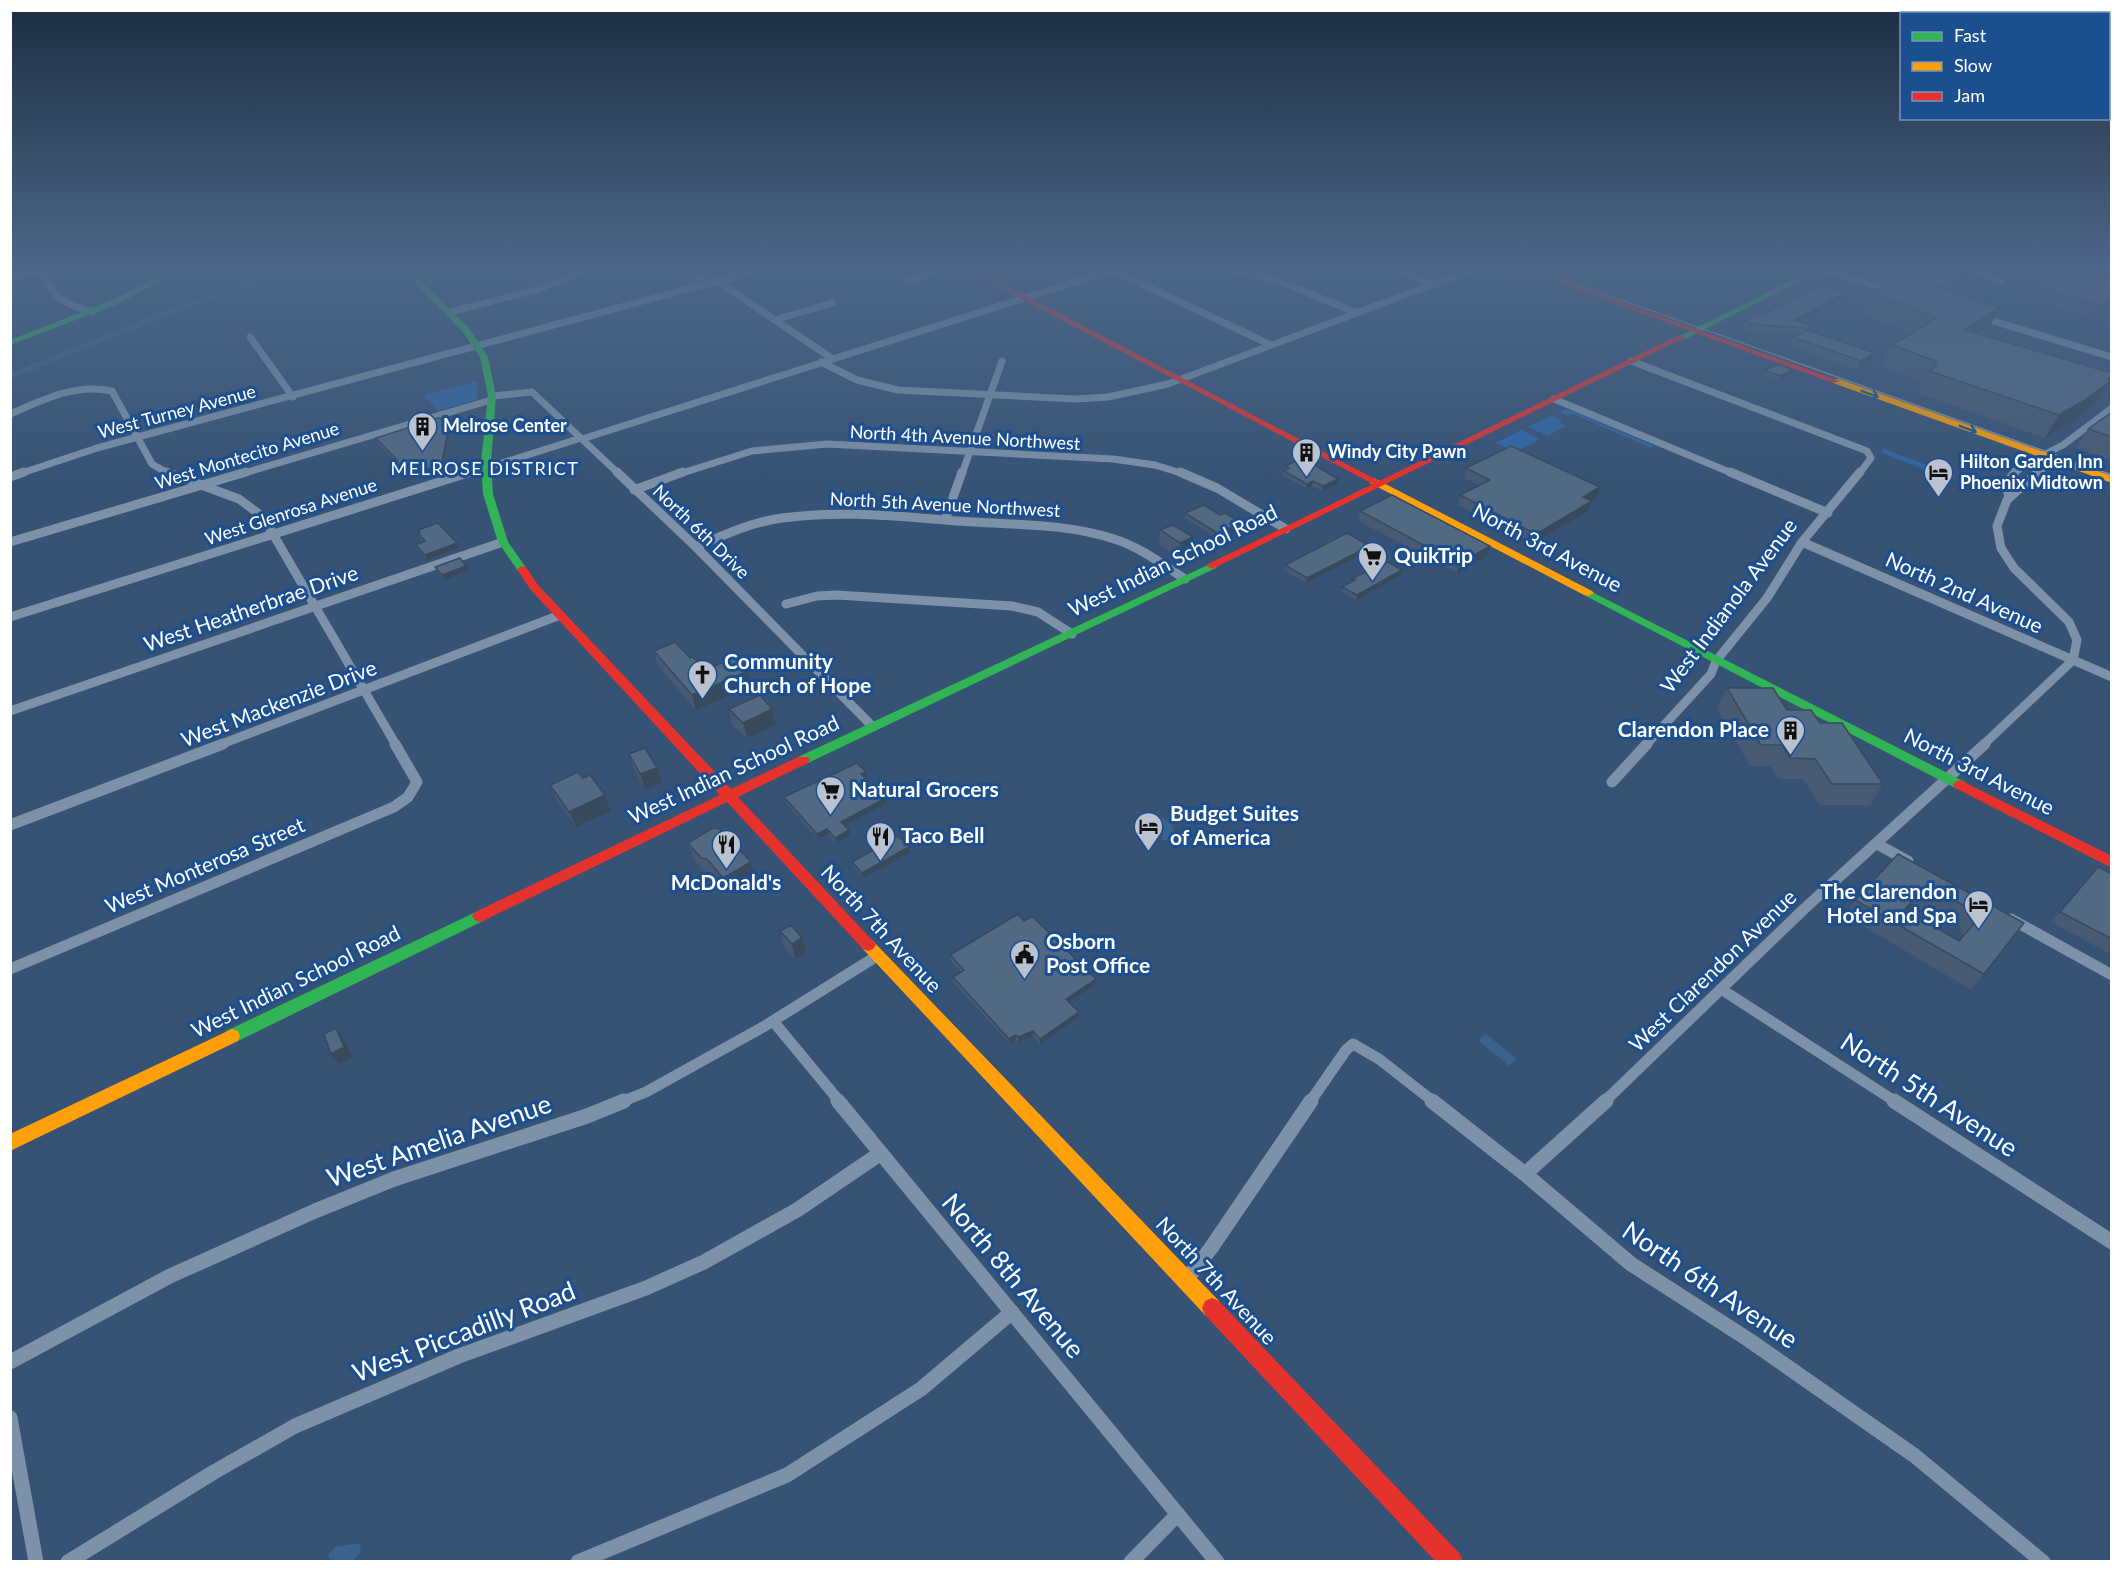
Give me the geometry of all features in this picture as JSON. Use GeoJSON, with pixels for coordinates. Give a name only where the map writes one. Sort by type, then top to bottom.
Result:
{"type":"FeatureCollection","features":[{"type":"Feature","properties":{"kind":"main road","name":"North 7th Avenue"},"geometry":{"type":"LineString","coordinates":[[473,340],[478,347],[489,376],[492,398],[487,467],[488,494],[503,542],[520,570],[727,796],[1452,1562]]}},
{"type":"Feature","properties":{"kind":"main road","name":"North 3rd Avenue"},"geometry":{"type":"LineString","coordinates":[[1105,340],[1716,661],[2112,863]]}},
{"type":"Feature","properties":{"kind":"main road","name":"West Indian School Road"},"geometry":{"type":"LineString","coordinates":[[10,1143],[727,796],[1072,634],[1676,340]]}},
{"type":"Feature","properties":{"kind":"main road"},"geometry":{"type":"LineString","coordinates":[[1741,340],[2051,452],[2112,480]]}},
{"type":"Feature","properties":{"kind":"main road"},"geometry":{"type":"LineString","coordinates":[[2051,452],[2112,468]]}},
{"type":"Feature","properties":{"kind":"street"},"geometry":{"type":"LineString","coordinates":[[252,340],[293,397]]}},
{"type":"Feature","properties":{"kind":"street","name":"West Turney Avenue"},"geometry":{"type":"LineString","coordinates":[[10,477],[136,438],[502,340]]}},
{"type":"Feature","properties":{"kind":"street"},"geometry":{"type":"LineString","coordinates":[[805,340],[833,359]]}},
{"type":"Feature","properties":{"kind":"street","name":"West Glenrosa Avenue"},"geometry":{"type":"LineString","coordinates":[[10,617],[891,340]]}},
{"type":"Feature","properties":{"kind":"street"},"geometry":{"type":"LineString","coordinates":[[1261,340],[1271,345]]}},
{"type":"Feature","properties":{"kind":"street"},"geometry":{"type":"LineString","coordinates":[[820,362],[857,380],[898,390],[1075,399],[1147,391],[1283,340]]}},
{"type":"Feature","properties":{"kind":"street"},"geometry":{"type":"LineString","coordinates":[[2057,340],[2112,357]]}},
{"type":"Feature","properties":{"kind":"street"},"geometry":{"type":"LineString","coordinates":[[945,520],[1002,361]]}},
{"type":"Feature","properties":{"kind":"street","name":"West Indianola Avenue"},"geometry":{"type":"LineString","coordinates":[[1612,782],[1711,674],[1716,661],[1767,598],[1802,542],[1870,460],[1867,452],[1631,362]]}},
{"type":"Feature","properties":{"kind":"street"},"geometry":{"type":"LineString","coordinates":[[10,414],[70,391],[92,388],[112,391],[152,464],[167,473],[239,499],[263,517],[364,691]]}},
{"type":"Feature","properties":{"kind":"street","name":"North 6th Drive"},"geometry":{"type":"LineString","coordinates":[[492,398],[532,392],[696,547],[873,727]]}},
{"type":"Feature","properties":{"kind":"street","name":"West Montecito Avenue"},"geometry":{"type":"LineString","coordinates":[[10,542],[204,486],[492,398]]}},
{"type":"Feature","properties":{"kind":"street"},"geometry":{"type":"LineString","coordinates":[[1554,399],[1828,513]]}},
{"type":"Feature","properties":{"kind":"street"},"geometry":{"type":"LineString","coordinates":[[2009,497],[2006,484],[2010,476],[2032,459],[2051,452],[2112,408]]}},
{"type":"Feature","properties":{"kind":"street","name":"North 4th Avenue Northwest"},"geometry":{"type":"LineString","coordinates":[[634,490],[746,453],[790,445],[863,446],[1114,461],[1170,469],[1199,478],[1286,529]]}},
{"type":"Feature","properties":{"kind":"street"},"geometry":{"type":"LineString","coordinates":[[2051,452],[2048,464],[2009,497],[1996,525],[1996,534],[2002,552],[2012,565],[2071,626],[2076,638],[2076,654],[2073,660]]}},
{"type":"Feature","properties":{"kind":"street","name":"North 5th Avenue Northwest"},"geometry":{"type":"LineString","coordinates":[[696,547],[758,524],[798,516],[840,514],[945,520],[1088,532],[1129,544],[1185,579]]}},
{"type":"Feature","properties":{"kind":"street","name":"West Heatherbrae Drive"},"geometry":{"type":"LineString","coordinates":[[10,711],[503,542]]}},
{"type":"Feature","properties":{"kind":"street","name":"North 2nd Avenue"},"geometry":{"type":"LineString","coordinates":[[1802,542],[2112,677]]}},
{"type":"Feature","properties":{"kind":"street"},"geometry":{"type":"LineString","coordinates":[[786,604],[837,595],[1012,606],[1038,612],[1072,634]]}},
{"type":"Feature","properties":{"kind":"street","name":"West Mackenzie Drive"},"geometry":{"type":"LineString","coordinates":[[10,825],[560,615]]}},
{"type":"Feature","properties":{"kind":"street","name":"West Clarendon Avenue"},"geometry":{"type":"LineString","coordinates":[[1525,1174],[1629,1080],[1804,909],[1877,844],[2073,660]]}},
{"type":"Feature","properties":{"kind":"street","name":"West Monterosa Street"},"geometry":{"type":"LineString","coordinates":[[10,969],[394,807],[411,794],[417,785],[416,779],[364,691]]}},
{"type":"Feature","properties":{"kind":"street"},"geometry":{"type":"LineString","coordinates":[[1877,844],[1917,866]]}},
{"type":"Feature","properties":{"kind":"street"},"geometry":{"type":"LineString","coordinates":[[1998,912],[2112,975]]}},
{"type":"Feature","properties":{"kind":"street","name":"West Amelia Avenue"},"geometry":{"type":"LineString","coordinates":[[10,1362],[170,1276],[240,1243],[394,1179],[587,1116],[646,1092],[773,1021],[878,956]]}},
{"type":"Feature","properties":{"kind":"street","name":"North 5th Avenue"},"geometry":{"type":"LineString","coordinates":[[1721,989],[2112,1242]]}},
{"type":"Feature","properties":{"kind":"street","name":"North 8th Avenue"},"geometry":{"type":"LineString","coordinates":[[773,1021],[1217,1562]]}},
{"type":"Feature","properties":{"kind":"street","name":"North 6th Avenue"},"geometry":{"type":"LineString","coordinates":[[1186,1280],[1209,1251],[1346,1050],[1353,1044],[1379,1059],[1525,1174],[1631,1264],[1749,1340],[1915,1456],[2043,1562]]}},
{"type":"Feature","properties":{"kind":"street","name":"West Piccadilly Road"},"geometry":{"type":"LineString","coordinates":[[68,1562],[213,1472],[295,1426],[459,1356],[646,1288],[704,1263],[797,1210],[880,1153]]}},
{"type":"Feature","properties":{"kind":"street"},"geometry":{"type":"LineString","coordinates":[[578,1562],[787,1475],[921,1389],[1012,1312]]}},
{"type":"Feature","properties":{"kind":"street"},"geometry":{"type":"LineString","coordinates":[[10,1418],[36,1562]]}},
{"type":"Feature","properties":{"kind":"street"},"geometry":{"type":"LineString","coordinates":[[1131,1562],[1178,1514]]}},
{"type":"Feature","properties":{"kind":"shaded area"},"geometry":{"type":"Polygon","coordinates":[[[477,381],[477,399],[438,411],[423,395],[477,381]]]}},
{"type":"Feature","properties":{"kind":"shaded area"},"geometry":{"type":"Polygon","coordinates":[[[1565,409],[1654,446],[1647,450],[1649,447],[1573,414],[1569,416],[1559,412],[1565,409]]]}},
{"type":"Feature","properties":{"kind":"shaded area"},"geometry":{"type":"Polygon","coordinates":[[[1552,415],[1562,420],[1559,422],[1567,426],[1547,436],[1528,427],[1552,415]]]}},
{"type":"Feature","properties":{"kind":"shaded area"},"geometry":{"type":"Polygon","coordinates":[[[1521,430],[1540,439],[1516,452],[1496,443],[1521,430]]]}},
{"type":"Feature","properties":{"kind":"shaded area"},"geometry":{"type":"Polygon","coordinates":[[[1882,448],[1956,476],[1951,480],[1883,453],[1882,448]]]}},
{"type":"Feature","properties":{"kind":"shaded area"},"geometry":{"type":"Polygon","coordinates":[[[1153,812],[1171,823],[1175,834],[1171,840],[1161,840],[1163,834],[1155,829],[1152,820],[1146,817],[1153,812]]]}},
{"type":"Feature","properties":{"kind":"shaded area"},"geometry":{"type":"Polygon","coordinates":[[[1486,1034],[1517,1059],[1509,1066],[1478,1040],[1486,1034]]]}},
{"type":"Feature","properties":{"kind":"shaded area"},"geometry":{"type":"Polygon","coordinates":[[[360,1543],[361,1551],[353,1561],[330,1559],[328,1555],[335,1547],[360,1543]]]}},
{"type":"Feature","properties":{"kind":"building"},"geometry":{"type":"Polygon","coordinates":[[[1803,340],[1838,340],[1875,353],[1861,361],[1803,340]]]}},
{"type":"Feature","properties":{"kind":"building"},"geometry":{"type":"Polygon","coordinates":[[[1900,340],[2000,340],[2112,373],[2112,376],[2107,379],[2110,380],[2106,384],[2085,400],[2059,415],[1929,371],[1936,366],[1932,365],[1936,361],[1892,345],[1900,340]]]}},
{"type":"Feature","properties":{"kind":"building"},"geometry":{"type":"Polygon","coordinates":[[[1779,364],[1793,370],[1781,376],[1765,370],[1779,364]]]}},
{"type":"Feature","properties":{"kind":"building"},"geometry":{"type":"Polygon","coordinates":[[[2112,412],[2112,437],[2088,429],[2112,412]]]}},
{"type":"Feature","properties":{"kind":"building","name":"Melrose Center"},"geometry":{"type":"Polygon","coordinates":[[[438,418],[450,419],[442,462],[435,467],[405,476],[395,462],[398,461],[376,438],[438,418]]]}},
{"type":"Feature","properties":{"kind":"building"},"geometry":{"type":"Polygon","coordinates":[[[1511,446],[1600,487],[1583,497],[1592,501],[1536,534],[1460,495],[1490,480],[1466,468],[1511,446]]]}},
{"type":"Feature","properties":{"kind":"building","name":"Windy City Pawn"},"geometry":{"type":"Polygon","coordinates":[[[1303,458],[1338,479],[1323,486],[1313,481],[1307,484],[1284,471],[1289,468],[1285,466],[1303,458]]]}},
{"type":"Feature","properties":{"kind":"building"},"geometry":{"type":"Polygon","coordinates":[[[1392,495],[1490,546],[1459,564],[1360,511],[1392,495]]]}},
{"type":"Feature","properties":{"kind":"building"},"geometry":{"type":"Polygon","coordinates":[[[1204,505],[1220,515],[1225,513],[1242,523],[1217,533],[1185,513],[1204,505]]]}},
{"type":"Feature","properties":{"kind":"building"},"geometry":{"type":"Polygon","coordinates":[[[438,523],[457,543],[425,555],[416,545],[425,541],[418,530],[438,523]]]}},
{"type":"Feature","properties":{"kind":"building"},"geometry":{"type":"Polygon","coordinates":[[[1173,525],[1193,537],[1180,543],[1160,530],[1173,525]]]}},
{"type":"Feature","properties":{"kind":"building"},"geometry":{"type":"Polygon","coordinates":[[[1347,533],[1370,546],[1307,578],[1285,565],[1347,533]]]}},
{"type":"Feature","properties":{"kind":"building"},"geometry":{"type":"Polygon","coordinates":[[[460,558],[466,566],[442,575],[435,567],[460,558]]]}},
{"type":"Feature","properties":{"kind":"building","name":"QuikTrip"},"geometry":{"type":"Polygon","coordinates":[[[1388,562],[1402,570],[1357,595],[1342,587],[1355,580],[1352,579],[1388,562]]]}},
{"type":"Feature","properties":{"kind":"building"},"geometry":{"type":"Polygon","coordinates":[[[675,642],[705,670],[735,657],[748,671],[692,695],[654,651],[675,642]]]}},
{"type":"Feature","properties":{"kind":"building"},"geometry":{"type":"Polygon","coordinates":[[[1727,688],[1773,688],[1787,710],[1811,710],[1820,723],[1842,723],[1883,784],[1832,784],[1815,759],[1790,758],[1782,745],[1761,745],[1727,688]]]}},
{"type":"Feature","properties":{"kind":"building"},"geometry":{"type":"Polygon","coordinates":[[[760,695],[772,709],[743,723],[729,709],[760,695]]]}},
{"type":"Feature","properties":{"kind":"building"},"geometry":{"type":"Polygon","coordinates":[[[645,748],[657,768],[640,774],[629,754],[645,748]]]}},
{"type":"Feature","properties":{"kind":"building","name":"Natural Grocers"},"geometry":{"type":"Polygon","coordinates":[[[857,763],[866,772],[861,774],[886,798],[841,822],[849,830],[835,838],[827,829],[817,834],[784,797],[857,763]]]}},
{"type":"Feature","properties":{"kind":"building"},"geometry":{"type":"Polygon","coordinates":[[[578,772],[583,778],[590,775],[605,795],[569,812],[550,785],[578,772]]]}},
{"type":"Feature","properties":{"kind":"building"},"geometry":{"type":"Polygon","coordinates":[[[718,828],[751,862],[723,878],[707,859],[701,858],[688,843],[711,829],[718,828]]]}},
{"type":"Feature","properties":{"kind":"building","name":"Taco Bell"},"geometry":{"type":"Polygon","coordinates":[[[898,836],[909,847],[862,873],[852,862],[898,836]]]}},
{"type":"Feature","properties":{"kind":"building"},"geometry":{"type":"Polygon","coordinates":[[[1898,854],[2024,923],[1984,974],[1855,900],[1898,854]],[[1923,889],[1905,909],[1959,941],[1978,919],[1973,916],[1976,912],[1946,896],[1943,900],[1923,889]]]}},
{"type":"Feature","properties":{"kind":"building"},"geometry":{"type":"Polygon","coordinates":[[[2098,867],[2112,874],[2112,939],[2060,912],[2098,867]]]}},
{"type":"Feature","properties":{"kind":"building","name":"Osborn Post Office"},"geometry":{"type":"Polygon","coordinates":[[[1018,914],[1024,921],[1032,916],[1096,979],[1066,999],[1079,1012],[1040,1039],[1033,1031],[1009,1039],[953,977],[964,970],[950,955],[1018,914]]]}},
{"type":"Feature","properties":{"kind":"building"},"geometry":{"type":"Polygon","coordinates":[[[791,925],[802,938],[792,944],[780,931],[791,925]]]}},
{"type":"Feature","properties":{"kind":"building"},"geometry":{"type":"Polygon","coordinates":[[[336,1028],[344,1047],[331,1054],[324,1034],[336,1028]]]}},
{"type":"Feature","properties":{"kind":"waterway"},"geometry":{"type":"LineString","coordinates":[[10,376],[98,340]]}},
{"type":"Feature","properties":{"kind":"tram line"},"geometry":{"type":"LineString","coordinates":[[1735,340],[2112,475]]}},
{"type":"Feature","properties":{"kind":"traffic: fast"},"geometry":{"type":"LineString","coordinates":[[10,343],[17,340]]}},
{"type":"Feature","properties":{"kind":"traffic: fast"},"geometry":{"type":"LineString","coordinates":[[473,340],[484,357],[492,396],[486,462],[488,494],[503,542],[522,569]]}},
{"type":"Feature","properties":{"kind":"traffic: fast"},"geometry":{"type":"LineString","coordinates":[[803,760],[1212,566]]}},
{"type":"Feature","properties":{"kind":"traffic: fast"},"geometry":{"type":"LineString","coordinates":[[1588,593],[1960,785]]}},
{"type":"Feature","properties":{"kind":"traffic: fast"},"geometry":{"type":"LineString","coordinates":[[232,1036],[480,916]]}},
{"type":"Feature","properties":{"kind":"traffic: slow"},"geometry":{"type":"LineString","coordinates":[[1836,381],[2112,480]]}},
{"type":"Feature","properties":{"kind":"traffic: slow"},"geometry":{"type":"LineString","coordinates":[[1374,481],[1588,593]]}},
{"type":"Feature","properties":{"kind":"traffic: slow"},"geometry":{"type":"LineString","coordinates":[[868,945],[1212,1308]]}},
{"type":"Feature","properties":{"kind":"traffic: slow"},"geometry":{"type":"LineString","coordinates":[[10,1143],[232,1036]]}},
{"type":"Feature","properties":{"kind":"traffic: jam"},"geometry":{"type":"LineString","coordinates":[[1105,340],[1374,481]]}},
{"type":"Feature","properties":{"kind":"traffic: jam"},"geometry":{"type":"LineString","coordinates":[[1212,566],[1675,340]]}},
{"type":"Feature","properties":{"kind":"traffic: jam"},"geometry":{"type":"LineString","coordinates":[[1723,340],[1836,381]]}},
{"type":"Feature","properties":{"kind":"traffic: jam"},"geometry":{"type":"LineString","coordinates":[[522,569],[534,587],[868,945]]}},
{"type":"Feature","properties":{"kind":"traffic: jam"},"geometry":{"type":"LineString","coordinates":[[480,916],[803,760]]}},
{"type":"Feature","properties":{"kind":"traffic: jam"},"geometry":{"type":"LineString","coordinates":[[1960,785],[2112,863]]}},
{"type":"Feature","properties":{"kind":"traffic: jam"},"geometry":{"type":"LineString","coordinates":[[1212,1308],[1452,1562]]}},
{"type":"Feature","properties":{"kind":"place","name":"Melrose Center"},"geometry":{"type":"Point","coordinates":[422,452]}},
{"type":"Feature","properties":{"kind":"place","name":"Windy City Pawn"},"geometry":{"type":"Point","coordinates":[1307,478]}},
{"type":"Feature","properties":{"kind":"place","name":"Hilton Garden Inn Phoenix Midtown"},"geometry":{"type":"Point","coordinates":[1939,498]}},
{"type":"Feature","properties":{"kind":"place","name":"QuikTrip"},"geometry":{"type":"Point","coordinates":[1373,582]}},
{"type":"Feature","properties":{"kind":"place","name":"Community Church of Hope"},"geometry":{"type":"Point","coordinates":[703,700]}},
{"type":"Feature","properties":{"kind":"place","name":"Clarendon Place"},"geometry":{"type":"Point","coordinates":[1790,756]}},
{"type":"Feature","properties":{"kind":"place","name":"Natural Grocers"},"geometry":{"type":"Point","coordinates":[830,816]}},
{"type":"Feature","properties":{"kind":"place","name":"Budget Suites of America"},"geometry":{"type":"Point","coordinates":[1149,852]}},
{"type":"Feature","properties":{"kind":"place","name":"Taco Bell"},"geometry":{"type":"Point","coordinates":[880,862]}},
{"type":"Feature","properties":{"kind":"place","name":"McDonald's"},"geometry":{"type":"Point","coordinates":[726,870]}},
{"type":"Feature","properties":{"kind":"place","name":"The Clarendon Hotel and Spa"},"geometry":{"type":"Point","coordinates":[1978,930]}},
{"type":"Feature","properties":{"kind":"place","name":"Osborn Post Office"},"geometry":{"type":"Point","coordinates":[1025,980]}},
{"type":"Feature","properties":{"kind":"district","name":"MELROSE DISTRICT"},"geometry":{"type":"Point","coordinates":[485,469]}}]}
